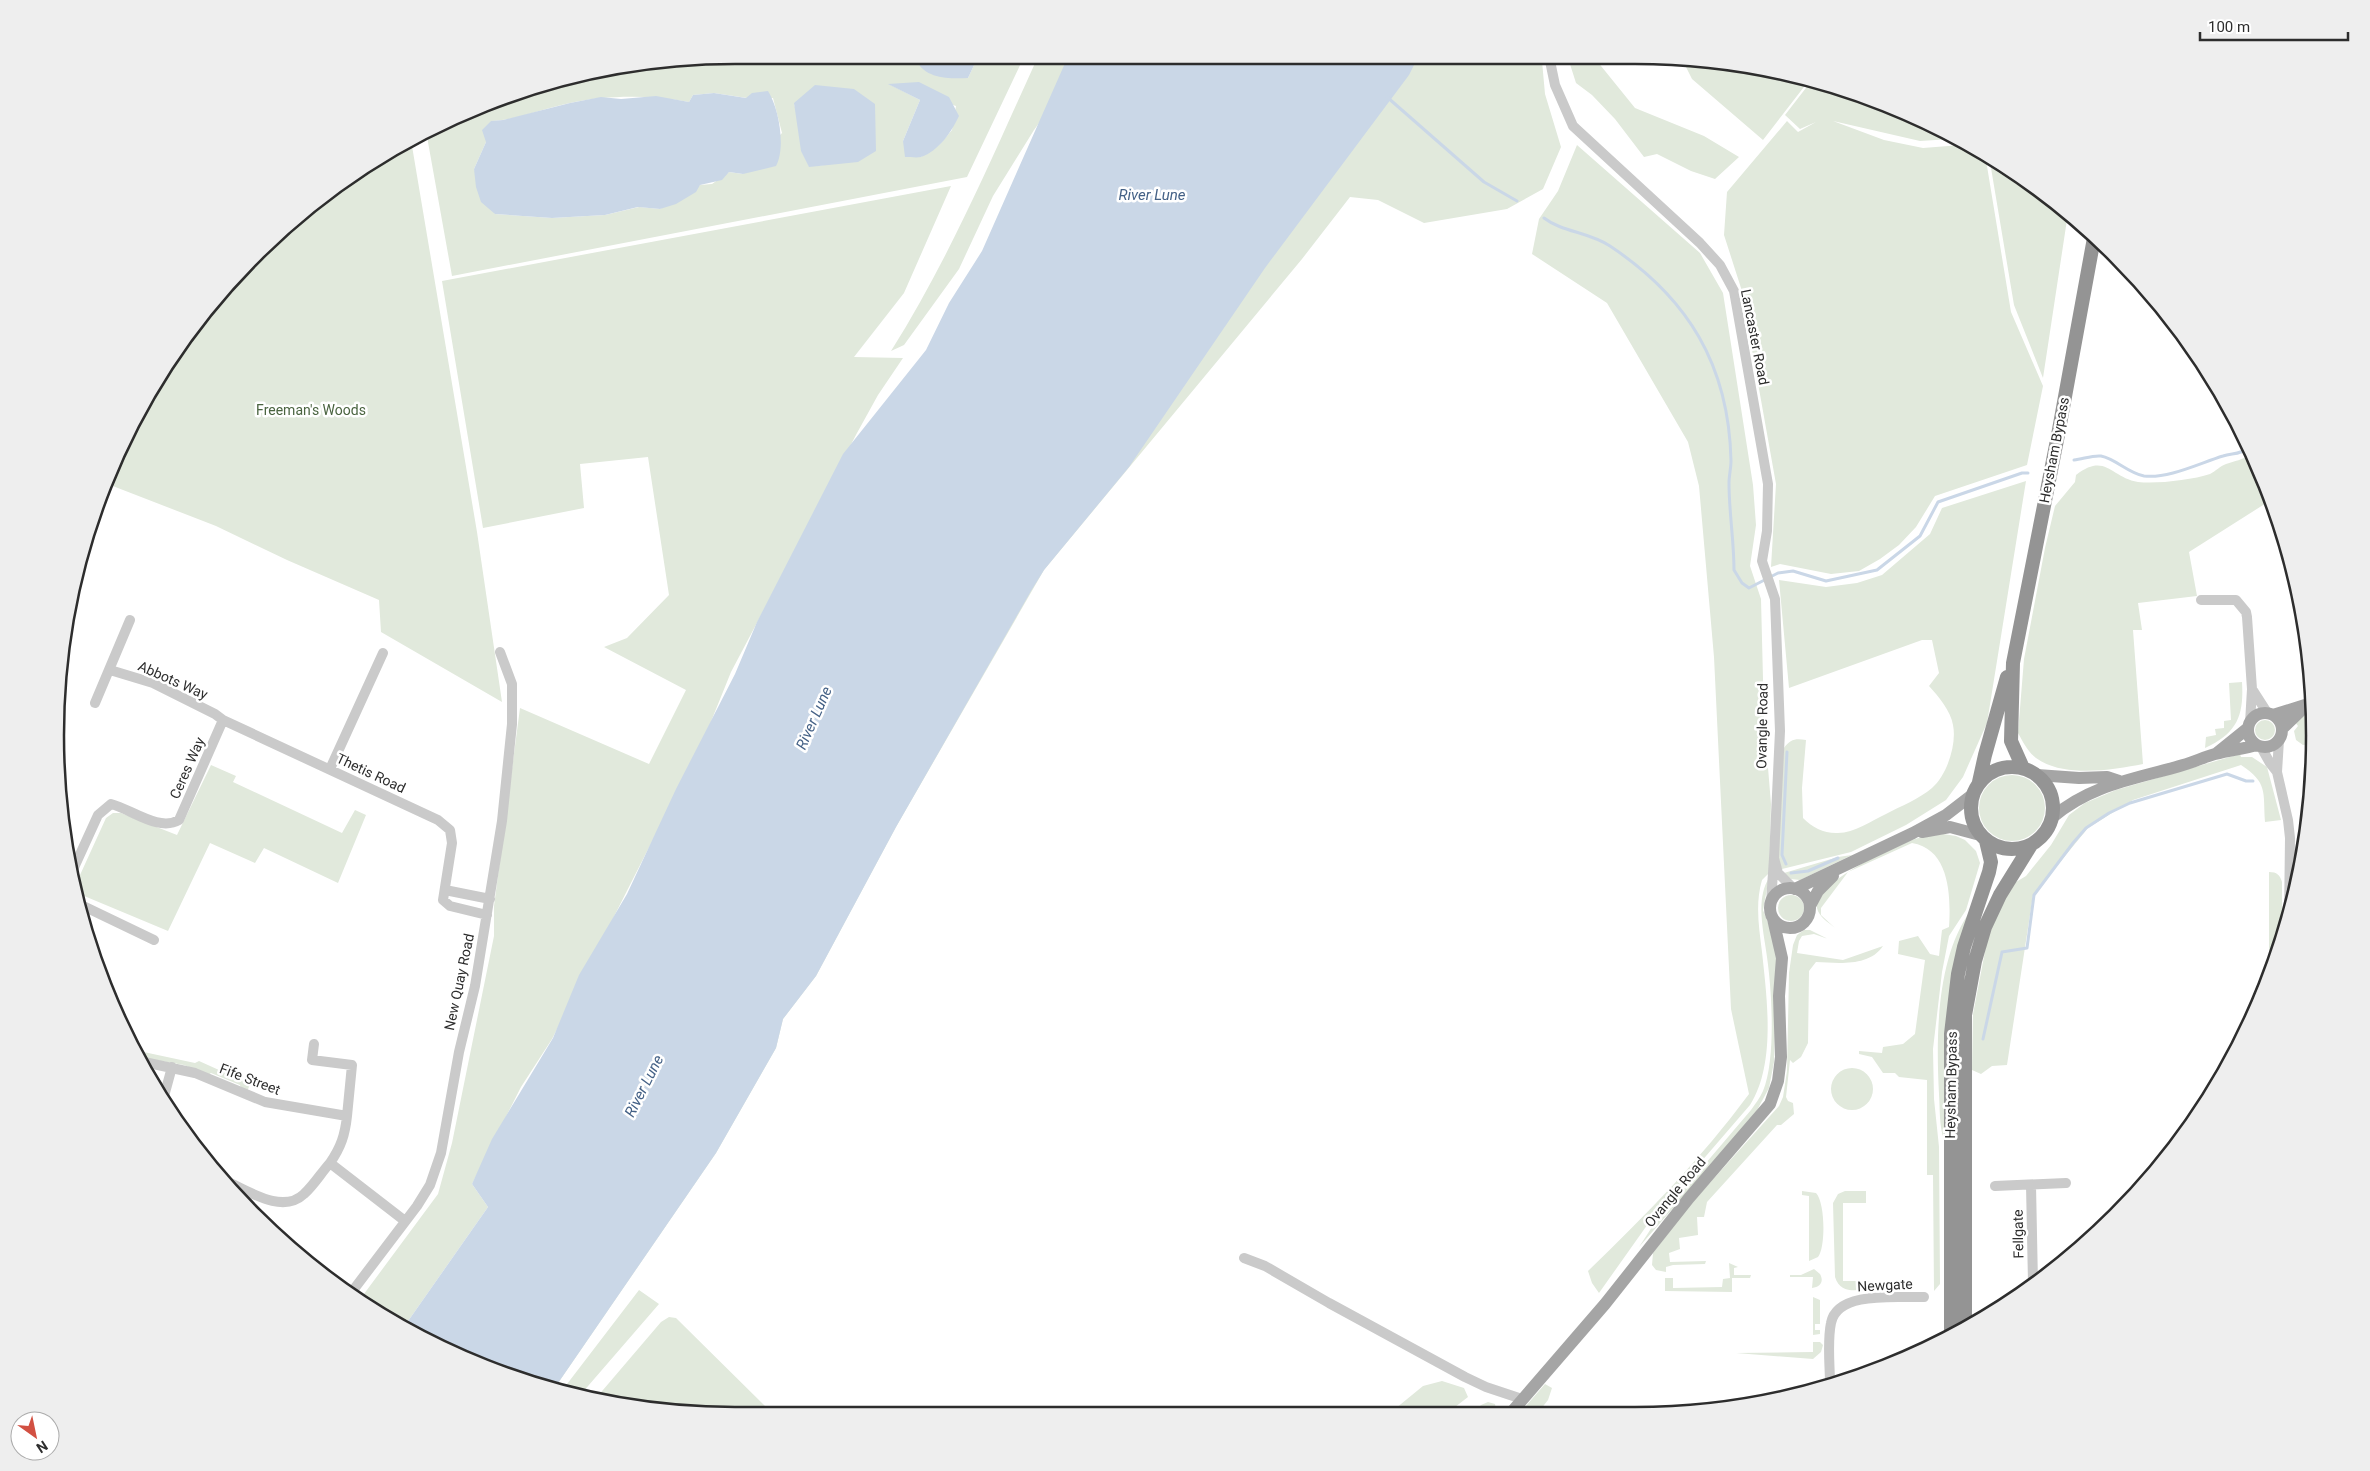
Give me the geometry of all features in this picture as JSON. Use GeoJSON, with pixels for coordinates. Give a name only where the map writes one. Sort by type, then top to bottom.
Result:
{"type":"FeatureCollection","features":[{"type":"Feature","properties":{"kind":"highway","name":"Heysham Bypass"},"geometry":{"type":"LineString","coordinates":[[2023,768],[2014,753],[2010,741],[2013,663],[2093,245]]}},
{"type":"Feature","properties":{"kind":"highway","name":"Heysham Bypass"},"geometry":{"type":"LineString","coordinates":[[1979,782],[2004,684],[2013,663]]}},
{"type":"Feature","properties":{"kind":"highway"},"geometry":{"type":"LineString","coordinates":[[2023,768],[2037,775],[2051,794],[2052,816],[2048,828],[2031,845],[2008,850],[1983,838],[1971,816],[1972,795],[1979,782],[1988,774],[1999,769],[2023,768]]}},
{"type":"Feature","properties":{"kind":"highway","name":"Heysham Bypass"},"geometry":{"type":"LineString","coordinates":[[1951,1328],[1951,1034],[1958,974],[1964,947],[1990,872],[1991,862],[1983,838]]}},
{"type":"Feature","properties":{"kind":"highway","name":"Heysham Bypass"},"geometry":{"type":"LineString","coordinates":[[1965,1320],[1964,1015],[1975,960],[1985,927],[2000,895],[2031,845]]}},
{"type":"Feature","properties":{"kind":"main road"},"geometry":{"type":"LineString","coordinates":[[2217,753],[2258,715],[2270,714],[2305,704]]}},
{"type":"Feature","properties":{"kind":"main road"},"geometry":{"type":"LineString","coordinates":[[2052,816],[2078,798],[2105,789],[2119,781],[2184,765],[2217,753],[2270,746],[2305,706]]}},
{"type":"Feature","properties":{"kind":"main road"},"geometry":{"type":"LineString","coordinates":[[2270,714],[2280,722],[2280,734]]}},
{"type":"Feature","properties":{"kind":"main road"},"geometry":{"type":"LineString","coordinates":[[2249,725],[2250,738],[2259,746]]}},
{"type":"Feature","properties":{"kind":"main road"},"geometry":{"type":"LineString","coordinates":[[2037,775],[2107,778],[2119,781]]}},
{"type":"Feature","properties":{"kind":"main road"},"geometry":{"type":"LineString","coordinates":[[1847,866],[1824,885],[1810,906],[1808,918],[1798,926],[1787,928],[1773,919],[1770,910],[1772,902],[1783,890],[1795,889],[1912,834],[1946,815],[1972,795]]}},
{"type":"Feature","properties":{"kind":"main road"},"geometry":{"type":"LineString","coordinates":[[1912,834],[1950,827],[1983,838]]}},
{"type":"Feature","properties":{"kind":"main road"},"geometry":{"type":"LineString","coordinates":[[1795,889],[1805,895],[1810,906]]}},
{"type":"Feature","properties":{"kind":"main road","name":"Ovangle Road"},"geometry":{"type":"LineString","coordinates":[[1773,919],[1782,958]]}},
{"type":"Feature","properties":{"kind":"main road","name":"Ovangle Road"},"geometry":{"type":"LineString","coordinates":[[1516,1407],[1606,1304],[1678,1211],[1770,1104],[1775,1093],[1780,1064],[1782,958],[1788,940],[1798,926]]}},
{"type":"Feature","properties":{"kind":"street","name":"Lancaster Road"},"geometry":{"type":"LineString","coordinates":[[1551,64],[1555,85],[1573,126],[1700,243],[1720,266],[1734,292],[1768,484],[1763,567]]}},
{"type":"Feature","properties":{"kind":"street","name":"Ovangle Road"},"geometry":{"type":"LineString","coordinates":[[1763,567],[1774,595],[1780,731],[1772,902]]}},
{"type":"Feature","properties":{"kind":"street"},"geometry":{"type":"LineString","coordinates":[[2201,600],[2236,600],[2246,612],[2252,689],[2249,725]]}},
{"type":"Feature","properties":{"kind":"street"},"geometry":{"type":"LineString","coordinates":[[95,703],[130,620]]}},
{"type":"Feature","properties":{"kind":"street","name":"New Quay Road"},"geometry":{"type":"LineString","coordinates":[[354,1288],[430,1185],[441,1153],[490,899],[501,829],[512,724],[512,684],[500,652]]}},
{"type":"Feature","properties":{"kind":"street"},"geometry":{"type":"LineString","coordinates":[[330,769],[383,653]]}},
{"type":"Feature","properties":{"kind":"street","name":"Abbots Way"},"geometry":{"type":"LineString","coordinates":[[110,670],[153,684],[223,720]]}},
{"type":"Feature","properties":{"kind":"street"},"geometry":{"type":"LineString","coordinates":[[2252,689],[2270,714]]}},
{"type":"Feature","properties":{"kind":"street","name":"Thetis Road"},"geometry":{"type":"LineString","coordinates":[[223,720],[438,820],[450,830],[452,843],[446,890]]}},
{"type":"Feature","properties":{"kind":"street","name":"Ceres Way"},"geometry":{"type":"LineString","coordinates":[[76,863],[98,816],[111,804],[159,824],[172,824],[179,820],[223,720]]}},
{"type":"Feature","properties":{"kind":"street"},"geometry":{"type":"LineString","coordinates":[[2280,734],[2277,772],[2288,820],[2289,885]]}},
{"type":"Feature","properties":{"kind":"street"},"geometry":{"type":"LineString","coordinates":[[2259,746],[2277,772]]}},
{"type":"Feature","properties":{"kind":"street","name":"Ovangle Road"},"geometry":{"type":"LineString","coordinates":[[1774,858],[1778,873],[1795,889]]}},
{"type":"Feature","properties":{"kind":"street"},"geometry":{"type":"LineString","coordinates":[[487,915],[450,906],[443,900],[446,890],[490,899]]}},
{"type":"Feature","properties":{"kind":"street"},"geometry":{"type":"LineString","coordinates":[[87,908],[154,940]]}},
{"type":"Feature","properties":{"kind":"street"},"geometry":{"type":"LineString","coordinates":[[238,1186],[272,1201],[285,1203],[304,1194],[340,1148],[346,1134],[352,1065],[312,1060],[314,1044]]}},
{"type":"Feature","properties":{"kind":"street","name":"Fife Street"},"geometry":{"type":"LineString","coordinates":[[150,1063],[195,1073],[264,1102],[347,1116]]}},
{"type":"Feature","properties":{"kind":"street"},"geometry":{"type":"LineString","coordinates":[[166,1090],[172,1067]]}},
{"type":"Feature","properties":{"kind":"street"},"geometry":{"type":"LineString","coordinates":[[330,1163],[405,1221]]}},
{"type":"Feature","properties":{"kind":"street"},"geometry":{"type":"LineString","coordinates":[[1995,1186],[2066,1183]]}},
{"type":"Feature","properties":{"kind":"street","name":"Fellgate"},"geometry":{"type":"LineString","coordinates":[[2031,1185],[2033,1276]]}},
{"type":"Feature","properties":{"kind":"street"},"geometry":{"type":"LineString","coordinates":[[1244,1258],[1265,1266],[1329,1304],[1465,1377],[1522,1400]]}},
{"type":"Feature","properties":{"kind":"street","name":"Newgate"},"geometry":{"type":"LineString","coordinates":[[1830,1378],[1830,1324],[1835,1312],[1840,1307],[1853,1300],[1924,1297]]}},
{"type":"Feature","properties":{"kind":"green space"},"geometry":{"type":"Polygon","coordinates":[[[918,64],[968,78],[975,64],[1021,64],[967,177],[452,276],[427,139],[478,115],[520,99],[604,77],[648,69],[692,65],[918,64]],[[889,84],[920,100],[903,141],[921,157],[940,144],[952,130],[956,106],[889,84]],[[714,93],[693,95],[689,102],[660,98],[599,98],[491,121],[486,142],[474,169],[495,214],[552,218],[605,215],[639,207],[660,209],[700,185],[712,184],[729,172],[743,174],[782,133],[773,98],[747,98],[714,93]],[[794,103],[809,166],[825,165],[794,103]]]}},
{"type":"Feature","properties":{"kind":"green space"},"geometry":{"type":"Polygon","coordinates":[[[1035,64],[1082,64],[1034,130],[993,196],[959,269],[904,345],[891,351],[932,281],[986,172],[1035,64]]]}},
{"type":"Feature","properties":{"kind":"green space"},"geometry":{"type":"Polygon","coordinates":[[[1176,64],[1542,64],[1545,94],[1561,147],[1543,189],[1507,209],[1424,223],[1378,200],[1350,197],[1302,259],[1044,570],[896,827],[816,976],[783,1019],[776,1048],[716,1153],[558,1383],[515,1370],[1176,64]]]}},
{"type":"Feature","properties":{"kind":"green space"},"geometry":{"type":"Polygon","coordinates":[[[1570,64],[1599,64],[1635,108],[1704,136],[1739,157],[1715,179],[1691,171],[1657,154],[1644,157],[1615,119],[1592,95],[1576,83],[1570,64]]]}},
{"type":"Feature","properties":{"kind":"green space"},"geometry":{"type":"Polygon","coordinates":[[[1685,66],[1722,69],[1805,86],[1763,140],[1692,79],[1685,66]]]}},
{"type":"Feature","properties":{"kind":"green space"},"geometry":{"type":"Polygon","coordinates":[[[1808,87],[1850,99],[1892,115],[1944,139],[1920,141],[1833,121],[1884,140],[1923,148],[1955,146],[1987,164],[2011,312],[2043,386],[2027,465],[1935,496],[1916,527],[1899,545],[1859,571],[1831,574],[1780,564],[1771,567],[1776,484],[1741,288],[1724,235],[1727,192],[1787,121],[1798,132],[1816,122],[1800,129],[1785,115],[1808,87]]]}},
{"type":"Feature","properties":{"kind":"green space"},"geometry":{"type":"Polygon","coordinates":[[[1577,145],[1700,253],[1723,293],[1753,485],[1756,525],[1750,566],[1761,599],[1764,719],[1771,804],[1769,873],[1762,880],[1758,907],[1768,1031],[1764,1070],[1758,1089],[1750,1105],[1650,1221],[1599,1293],[1592,1283],[1588,1271],[1672,1186],[1712,1141],[1749,1094],[1731,1009],[1714,657],[1699,486],[1688,442],[1607,303],[1532,254],[1539,219],[1558,191],[1577,145]]]}},
{"type":"Feature","properties":{"kind":"green space","name":"Freeman's Woods"},"geometry":{"type":"Polygon","coordinates":[[[412,147],[477,532],[502,702],[381,632],[379,600],[287,560],[216,526],[112,486],[133,438],[177,362],[230,293],[293,230],[362,177],[412,147]]]}},
{"type":"Feature","properties":{"kind":"green space"},"geometry":{"type":"Polygon","coordinates":[[[1991,167],[2008,177],[2067,222],[2043,378],[2014,305],[1991,167]]]}},
{"type":"Feature","properties":{"kind":"green space"},"geometry":{"type":"Polygon","coordinates":[[[951,186],[904,293],[854,357],[903,358],[878,395],[857,433],[731,672],[710,724],[679,788],[552,1039],[521,1087],[472,1184],[488,1207],[408,1321],[363,1295],[438,1194],[452,1143],[494,936],[494,906],[520,708],[649,764],[686,690],[604,647],[627,638],[669,595],[648,457],[580,464],[584,508],[483,528],[442,281],[951,186]]]}},
{"type":"Feature","properties":{"kind":"green space"},"geometry":{"type":"Polygon","coordinates":[[[2246,457],[2265,504],[2189,552],[2197,596],[2138,603],[2142,630],[2133,630],[2143,764],[2088,771],[2060,768],[2036,758],[2028,750],[2018,733],[2024,659],[2055,506],[2075,482],[2076,475],[2086,469],[2102,466],[2129,480],[2138,482],[2174,481],[2210,474],[2224,465],[2246,457]]]}},
{"type":"Feature","properties":{"kind":"green space"},"geometry":{"type":"Polygon","coordinates":[[[2026,481],[1987,723],[1963,777],[1946,800],[1906,825],[1851,852],[1782,869],[1778,846],[1778,811],[1784,748],[1791,741],[1796,739],[1806,740],[1802,788],[1803,818],[1822,831],[1842,833],[1855,829],[1916,799],[1932,788],[1942,775],[1950,759],[1954,733],[1952,720],[1947,709],[1929,686],[1939,673],[1932,640],[1922,640],[1789,688],[1779,580],[1826,587],[1857,583],[1882,575],[1930,534],[1942,508],[2026,481]]]}},
{"type":"Feature","properties":{"kind":"green space"},"geometry":{"type":"Polygon","coordinates":[[[2242,682],[2242,705],[2236,722],[2225,736],[2205,748],[2206,737],[2216,735],[2215,729],[2224,728],[2224,721],[2231,720],[2229,683],[2242,682]]]}},
{"type":"Feature","properties":{"kind":"green space"},"geometry":{"type":"Polygon","coordinates":[[[2305,713],[2306,745],[2303,745],[2296,740],[2294,731],[2298,726],[2295,722],[2305,713]]]}},
{"type":"Feature","properties":{"kind":"green space"},"geometry":{"type":"Polygon","coordinates":[[[2265,720],[2272,723],[2275,730],[2272,737],[2265,740],[2258,737],[2255,730],[2258,723],[2265,720]]]}},
{"type":"Feature","properties":{"kind":"green space"},"geometry":{"type":"Polygon","coordinates":[[[2240,754],[2241,757],[2252,757],[2267,767],[2281,820],[2265,822],[2264,795],[2260,783],[2250,771],[2241,765],[2133,800],[2088,828],[2033,895],[2007,1065],[1992,1066],[1981,1074],[1972,1070],[1973,1014],[1988,936],[2003,902],[2016,882],[2026,876],[2051,845],[2069,815],[2085,803],[2116,790],[2240,754]]]}},
{"type":"Feature","properties":{"kind":"green space"},"geometry":{"type":"Polygon","coordinates":[[[211,765],[236,776],[233,782],[342,833],[355,810],[366,815],[338,883],[264,848],[255,863],[210,843],[168,931],[84,896],[79,877],[106,818],[113,813],[121,813],[177,835],[211,765]]]}},
{"type":"Feature","properties":{"kind":"green space"},"geometry":{"type":"Polygon","coordinates":[[[2012,775],[2024,778],[2035,785],[2042,796],[2045,808],[2042,820],[2035,831],[2024,838],[2012,841],[2000,838],[1989,831],[1982,820],[1979,808],[1982,796],[1989,785],[2000,778],[2012,775]]]}},
{"type":"Feature","properties":{"kind":"green space"},"geometry":{"type":"Polygon","coordinates":[[[1943,834],[1965,840],[1976,851],[1980,863],[1966,910],[1949,936],[1942,972],[1933,1049],[1934,1099],[1939,1147],[1940,1284],[1934,1291],[1933,1175],[1927,1175],[1927,1080],[1899,1077],[1895,1073],[1883,1073],[1872,1057],[1859,1054],[1859,1051],[1882,1053],[1883,1047],[1903,1044],[1915,1034],[1925,960],[1898,954],[1899,941],[1918,936],[1930,954],[1939,956],[1942,930],[1949,927],[1948,889],[1941,864],[1934,854],[1925,847],[1912,843],[1850,871],[1888,850],[1912,840],[1943,834]]]}},
{"type":"Feature","properties":{"kind":"green space"},"geometry":{"type":"Polygon","coordinates":[[[1852,855],[1800,880],[1791,879],[1784,873],[1838,857],[1852,855]]]}},
{"type":"Feature","properties":{"kind":"green space"},"geometry":{"type":"Polygon","coordinates":[[[2269,872],[2278,874],[2282,882],[2282,912],[2269,956],[2269,872]]]}},
{"type":"Feature","properties":{"kind":"green space"},"geometry":{"type":"Polygon","coordinates":[[[1848,873],[1821,908],[1821,915],[1835,928],[1822,917],[1818,911],[1819,898],[1840,877],[1848,873]]]}},
{"type":"Feature","properties":{"kind":"green space"},"geometry":{"type":"Polygon","coordinates":[[[1769,878],[1763,910],[1777,947],[1774,1062],[1769,1088],[1756,1112],[1639,1247],[1654,1224],[1751,1110],[1763,1091],[1770,1061],[1772,1025],[1761,906],[1762,896],[1769,878]]]}},
{"type":"Feature","properties":{"kind":"green space"},"geometry":{"type":"Polygon","coordinates":[[[1791,895],[1800,899],[1804,908],[1800,917],[1791,921],[1782,917],[1778,908],[1782,899],[1791,895]]]}},
{"type":"Feature","properties":{"kind":"green space"},"geometry":{"type":"Polygon","coordinates":[[[1971,910],[1949,998],[1944,1056],[1944,1140],[1940,1123],[1938,1072],[1941,999],[1951,951],[1959,929],[1971,910]]]}},
{"type":"Feature","properties":{"kind":"green space"},"geometry":{"type":"Polygon","coordinates":[[[1804,930],[1810,930],[1828,939],[1814,934],[1802,936],[1797,953],[1843,960],[1883,946],[1870,958],[1843,963],[1816,962],[1809,971],[1808,1043],[1801,1057],[1793,1063],[1790,1060],[1786,1097],[1788,1101],[1793,1103],[1794,1114],[1781,1125],[1777,1125],[1707,1202],[1704,1217],[1697,1217],[1698,1235],[1679,1238],[1680,1249],[1669,1253],[1670,1262],[1706,1261],[1705,1264],[1673,1265],[1666,1267],[1666,1272],[1656,1270],[1652,1265],[1653,1253],[1689,1206],[1779,1106],[1783,1097],[1787,1071],[1789,973],[1793,945],[1797,935],[1804,930]]]}},
{"type":"Feature","properties":{"kind":"green space"},"geometry":{"type":"Polygon","coordinates":[[[143,1052],[195,1063],[199,1061],[250,1084],[247,1092],[241,1089],[240,1085],[211,1073],[208,1075],[184,1065],[147,1059],[143,1052]]]}},
{"type":"Feature","properties":{"kind":"green space"},"geometry":{"type":"Polygon","coordinates":[[[1856,1068],[1864,1071],[1870,1077],[1873,1089],[1870,1101],[1864,1107],[1848,1110],[1840,1107],[1834,1101],[1831,1085],[1834,1077],[1840,1071],[1856,1068]]]}},
{"type":"Feature","properties":{"kind":"green space"},"geometry":{"type":"Polygon","coordinates":[[[1802,1191],[1816,1193],[1823,1215],[1821,1252],[1818,1257],[1809,1261],[1809,1196],[1802,1195],[1802,1191]]]}},
{"type":"Feature","properties":{"kind":"green space"},"geometry":{"type":"Polygon","coordinates":[[[1845,1191],[1866,1191],[1866,1203],[1843,1203],[1843,1281],[1873,1281],[1873,1289],[1846,1289],[1838,1283],[1835,1277],[1833,1203],[1838,1194],[1845,1191]]]}},
{"type":"Feature","properties":{"kind":"green space"},"geometry":{"type":"Polygon","coordinates":[[[1729,1263],[1738,1267],[1734,1268],[1734,1275],[1751,1275],[1750,1278],[1732,1278],[1732,1292],[1665,1291],[1665,1278],[1673,1278],[1673,1288],[1722,1287],[1723,1279],[1730,1278],[1729,1263]]]}},
{"type":"Feature","properties":{"kind":"green space"},"geometry":{"type":"Polygon","coordinates":[[[1814,1269],[1820,1274],[1822,1279],[1820,1285],[1812,1288],[1813,1277],[1790,1277],[1790,1275],[1801,1275],[1814,1269]]]}},
{"type":"Feature","properties":{"kind":"green space"},"geometry":{"type":"Polygon","coordinates":[[[639,1290],[659,1304],[585,1389],[566,1385],[639,1290]]]}},
{"type":"Feature","properties":{"kind":"green space"},"geometry":{"type":"Polygon","coordinates":[[[1813,1297],[1820,1300],[1820,1324],[1815,1324],[1815,1330],[1820,1330],[1820,1334],[1813,1335],[1813,1297]]]}},
{"type":"Feature","properties":{"kind":"green space"},"geometry":{"type":"Polygon","coordinates":[[[669,1317],[676,1318],[766,1407],[692,1406],[648,1402],[600,1393],[661,1322],[669,1317]]]}},
{"type":"Feature","properties":{"kind":"green space"},"geometry":{"type":"Polygon","coordinates":[[[1813,1342],[1820,1342],[1823,1345],[1821,1352],[1813,1359],[1736,1353],[1813,1352],[1813,1342]]]}},
{"type":"Feature","properties":{"kind":"green space"},"geometry":{"type":"Polygon","coordinates":[[[1442,1381],[1464,1388],[1468,1397],[1455,1407],[1397,1407],[1423,1386],[1442,1381]]]}},
{"type":"Feature","properties":{"kind":"green space"},"geometry":{"type":"Polygon","coordinates":[[[1545,1384],[1552,1388],[1548,1400],[1542,1407],[1525,1407],[1545,1384]]]}},
{"type":"Feature","properties":{"kind":"green space"},"geometry":{"type":"Polygon","coordinates":[[[1488,1402],[1495,1404],[1496,1407],[1479,1407],[1488,1402]]]}},
{"type":"Feature","properties":{"kind":"water"},"geometry":{"type":"Polygon","coordinates":[[[919,64],[975,64],[968,78],[939,77],[932,75],[919,64]]]}},
{"type":"Feature","properties":{"kind":"water","name":"River Lune"},"geometry":{"type":"Polygon","coordinates":[[[1065,64],[1414,64],[1409,75],[1265,268],[1129,467],[1044,570],[896,827],[816,976],[783,1019],[776,1048],[716,1153],[558,1383],[520,1372],[438,1338],[408,1321],[488,1207],[472,1184],[492,1139],[553,1038],[579,975],[627,894],[676,789],[735,674],[757,622],[843,454],[926,350],[949,303],[982,251],[1065,64]]]}},
{"type":"Feature","properties":{"kind":"water"},"geometry":{"type":"Polygon","coordinates":[[[919,82],[949,97],[959,116],[949,134],[934,150],[921,157],[905,157],[903,141],[920,100],[888,84],[919,82]]]}},
{"type":"Feature","properties":{"kind":"water"},"geometry":{"type":"Polygon","coordinates":[[[815,85],[854,89],[875,104],[876,151],[858,162],[809,167],[801,151],[794,103],[815,85]]]}},
{"type":"Feature","properties":{"kind":"water"},"geometry":{"type":"Polygon","coordinates":[[[768,91],[775,107],[780,128],[781,149],[776,166],[743,174],[729,172],[722,180],[700,185],[696,192],[676,204],[660,209],[638,207],[605,215],[552,218],[495,214],[481,202],[476,187],[474,169],[486,142],[482,130],[491,121],[503,120],[601,97],[621,99],[656,96],[689,102],[693,95],[714,93],[746,98],[752,93],[768,91]]]}},
{"type":"Feature","properties":{"kind":"waterway"},"geometry":{"type":"LineString","coordinates":[[1387,97],[1484,182],[1517,201]]}},
{"type":"Feature","properties":{"kind":"waterway"},"geometry":{"type":"LineString","coordinates":[[1544,218],[1551,223],[1602,241],[1638,266],[1662,288],[1699,337],[1712,364],[1722,394],[1728,426],[1731,461],[1729,494],[1734,570],[1742,583],[1749,588],[1778,573],[1793,571],[1826,581],[1877,570],[1920,536],[1938,502],[2022,473],[2028,473]]}},
{"type":"Feature","properties":{"kind":"waterway"},"geometry":{"type":"LineString","coordinates":[[2074,460],[2101,456],[2138,474],[2153,476],[2184,470],[2243,451]]}},
{"type":"Feature","properties":{"kind":"waterway"},"geometry":{"type":"LineString","coordinates":[[1786,864],[1782,855],[1787,752]]}},
{"type":"Feature","properties":{"kind":"waterway"},"geometry":{"type":"LineString","coordinates":[[1983,1039],[2002,952],[2027,948],[2034,895],[2086,828],[2109,813],[2130,803],[2227,774],[2246,781],[2253,781]]}},
{"type":"Feature","properties":{"kind":"waterway"},"geometry":{"type":"LineString","coordinates":[[1791,873],[1808,871],[1838,858]]}}]}
